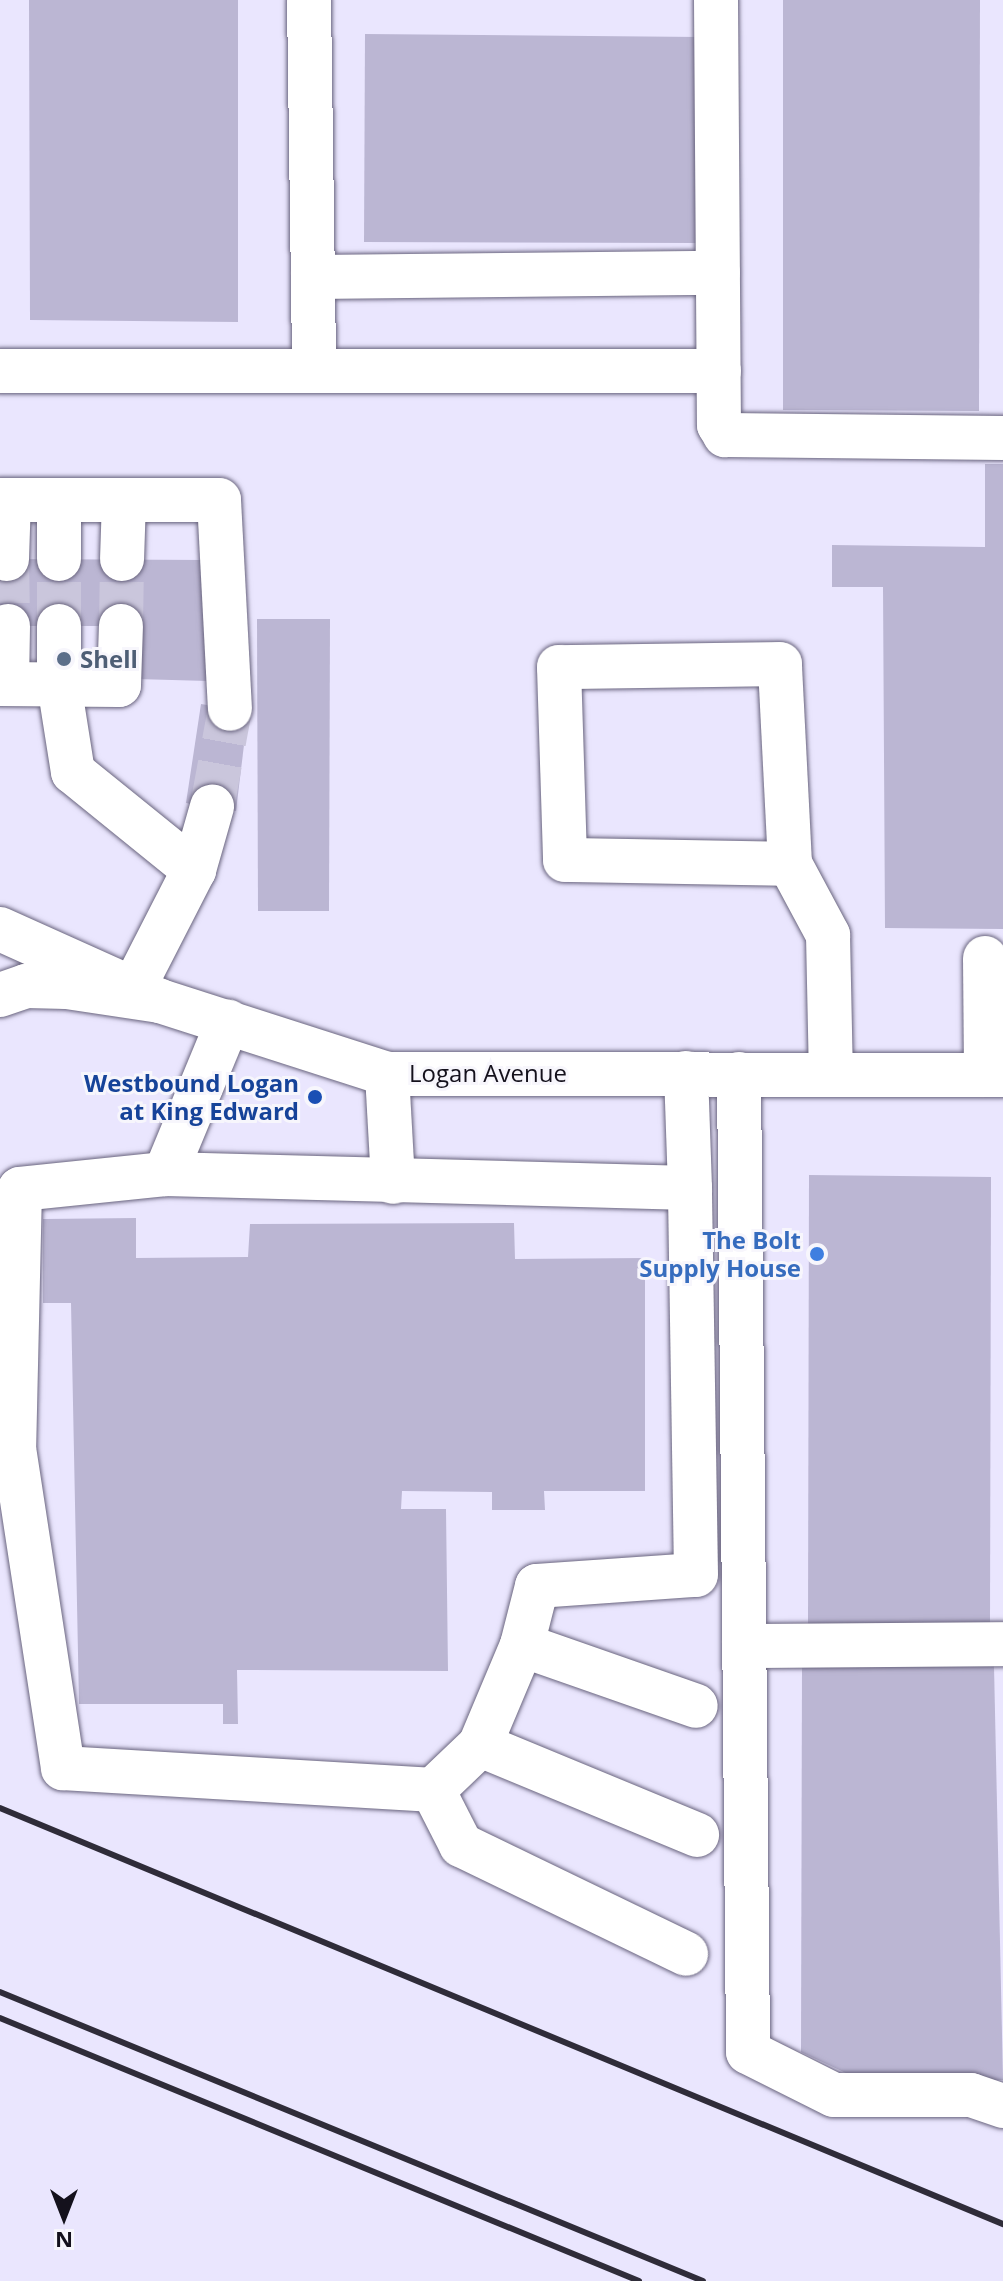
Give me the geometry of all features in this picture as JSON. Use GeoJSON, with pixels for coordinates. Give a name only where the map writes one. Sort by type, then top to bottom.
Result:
{"type":"FeatureCollection","features":[{"type":"Feature","properties":{"kind":"street"},"geometry":{"type":"LineString","coordinates":[[309,0],[314,371]]}},
{"type":"Feature","properties":{"kind":"street"},"geometry":{"type":"LineString","coordinates":[[716,0],[719,425],[737,439],[1003,438]]}},
{"type":"Feature","properties":{"kind":"street"},"geometry":{"type":"LineString","coordinates":[[313,277],[718,273]]}},
{"type":"Feature","properties":{"kind":"street"},"geometry":{"type":"LineString","coordinates":[[0,371],[719,371]]}},
{"type":"Feature","properties":{"kind":"street"},"geometry":{"type":"LineString","coordinates":[[7,559],[4,500],[219,500],[230,709]]}},
{"type":"Feature","properties":{"kind":"street"},"geometry":{"type":"LineString","coordinates":[[59,500],[59,559]]}},
{"type":"Feature","properties":{"kind":"street"},"geometry":{"type":"LineString","coordinates":[[122,559],[124,500]]}},
{"type":"Feature","properties":{"kind":"street"},"geometry":{"type":"LineString","coordinates":[[8,626],[4,684],[119,685],[121,626]]}},
{"type":"Feature","properties":{"kind":"street"},"geometry":{"type":"LineString","coordinates":[[59,626],[59,684],[73,772],[194,870]]}},
{"type":"Feature","properties":{"kind":"street"},"geometry":{"type":"LineString","coordinates":[[790,864],[565,860],[559,667],[780,664],[790,864],[828,935],[831,1074]]}},
{"type":"Feature","properties":{"kind":"street"},"geometry":{"type":"LineString","coordinates":[[0,995],[26,986],[147,995],[194,870],[212,807]]}},
{"type":"Feature","properties":{"kind":"street","name":"Logan Avenue"},"geometry":{"type":"LineString","coordinates":[[0,929],[147,995],[387,1074],[994,1075]]}},
{"type":"Feature","properties":{"kind":"street"},"geometry":{"type":"LineString","coordinates":[[985,958],[994,1075]]}},
{"type":"Feature","properties":{"kind":"street"},"geometry":{"type":"LineString","coordinates":[[165,1174],[228,1022]]}},
{"type":"Feature","properties":{"kind":"street"},"geometry":{"type":"LineString","coordinates":[[686,1073],[690,1188],[696,1575],[537,1586],[522,1645],[480,1745],[433,1790],[63,1768],[14,1448],[20,1189],[165,1174],[690,1188]]}},
{"type":"Feature","properties":{"kind":"street"},"geometry":{"type":"LineString","coordinates":[[387,1074],[393,1182]]}},
{"type":"Feature","properties":{"kind":"street"},"geometry":{"type":"LineString","coordinates":[[739,1074],[748,2052],[834,2095],[971,2095],[1003,2106]]}},
{"type":"Feature","properties":{"kind":"street"},"geometry":{"type":"LineString","coordinates":[[744,1646],[1003,1644]]}},
{"type":"Feature","properties":{"kind":"street"},"geometry":{"type":"LineString","coordinates":[[522,1645],[696,1706]]}},
{"type":"Feature","properties":{"kind":"street"},"geometry":{"type":"LineString","coordinates":[[480,1745],[697,1835]]}},
{"type":"Feature","properties":{"kind":"street"},"geometry":{"type":"LineString","coordinates":[[433,1790],[461,1845],[686,1954]]}},
{"type":"Feature","properties":{"kind":"building"},"geometry":{"type":"Polygon","coordinates":[[[29,0],[238,0],[238,322],[30,320],[29,0]]]}},
{"type":"Feature","properties":{"kind":"building"},"geometry":{"type":"Polygon","coordinates":[[[783,0],[980,0],[979,411],[783,410],[783,0]]]}},
{"type":"Feature","properties":{"kind":"building"},"geometry":{"type":"Polygon","coordinates":[[[365,34],[700,37],[697,243],[364,242],[365,34]]]}},
{"type":"Feature","properties":{"kind":"building"},"geometry":{"type":"Polygon","coordinates":[[[985,464],[1003,464],[1003,929],[885,928],[883,587],[832,587],[832,545],[985,547],[985,464]]]}},
{"type":"Feature","properties":{"kind":"building"},"geometry":{"type":"Polygon","coordinates":[[[0,559],[208,560],[208,681],[136,679],[136,626],[0,626],[0,559]]]}},
{"type":"Feature","properties":{"kind":"building"},"geometry":{"type":"Polygon","coordinates":[[[257,619],[330,619],[329,911],[258,911],[257,619]]]}},
{"type":"Feature","properties":{"kind":"building"},"geometry":{"type":"Polygon","coordinates":[[[201,704],[248,712],[236,811],[186,803],[201,704]]]}},
{"type":"Feature","properties":{"kind":"building"},"geometry":{"type":"Polygon","coordinates":[[[809,1175],[991,1177],[990,1627],[808,1625],[809,1175]]]}},
{"type":"Feature","properties":{"kind":"building"},"geometry":{"type":"Polygon","coordinates":[[[136,1218],[136,1258],[248,1257],[250,1224],[514,1223],[515,1259],[645,1258],[645,1491],[544,1491],[545,1510],[492,1510],[492,1492],[402,1491],[401,1509],[446,1509],[448,1671],[237,1670],[238,1724],[223,1724],[223,1704],[79,1704],[71,1303],[43,1303],[43,1219],[136,1218]]]}},
{"type":"Feature","properties":{"kind":"building"},"geometry":{"type":"Polygon","coordinates":[[[802,1665],[994,1666],[1003,2080],[863,2081],[801,2052],[802,1665]]]}},
{"type":"Feature","properties":{"kind":"tunnel"},"geometry":{"type":"LineString","coordinates":[[7,559],[8,626]]}},
{"type":"Feature","properties":{"kind":"tunnel"},"geometry":{"type":"LineString","coordinates":[[59,559],[59,626]]}},
{"type":"Feature","properties":{"kind":"tunnel"},"geometry":{"type":"LineString","coordinates":[[121,626],[122,559]]}},
{"type":"Feature","properties":{"kind":"tunnel"},"geometry":{"type":"LineString","coordinates":[[212,807],[230,709]]}},
{"type":"Feature","properties":{"kind":"railway"},"geometry":{"type":"LineString","coordinates":[[0,1808],[1003,2224]]}},
{"type":"Feature","properties":{"kind":"railway"},"geometry":{"type":"LineString","coordinates":[[0,1992],[703,2281]]}},
{"type":"Feature","properties":{"kind":"railway"},"geometry":{"type":"LineString","coordinates":[[0,2018],[639,2281]]}},
{"type":"Feature","properties":{"kind":"place","name":"Shell"},"geometry":{"type":"Point","coordinates":[64,659]}},
{"type":"Feature","properties":{"kind":"place","name":"Westbound Logan at King Edward"},"geometry":{"type":"Point","coordinates":[315,1097]}},
{"type":"Feature","properties":{"kind":"place","name":"The Bolt Supply House"},"geometry":{"type":"Point","coordinates":[817,1254]}}]}
